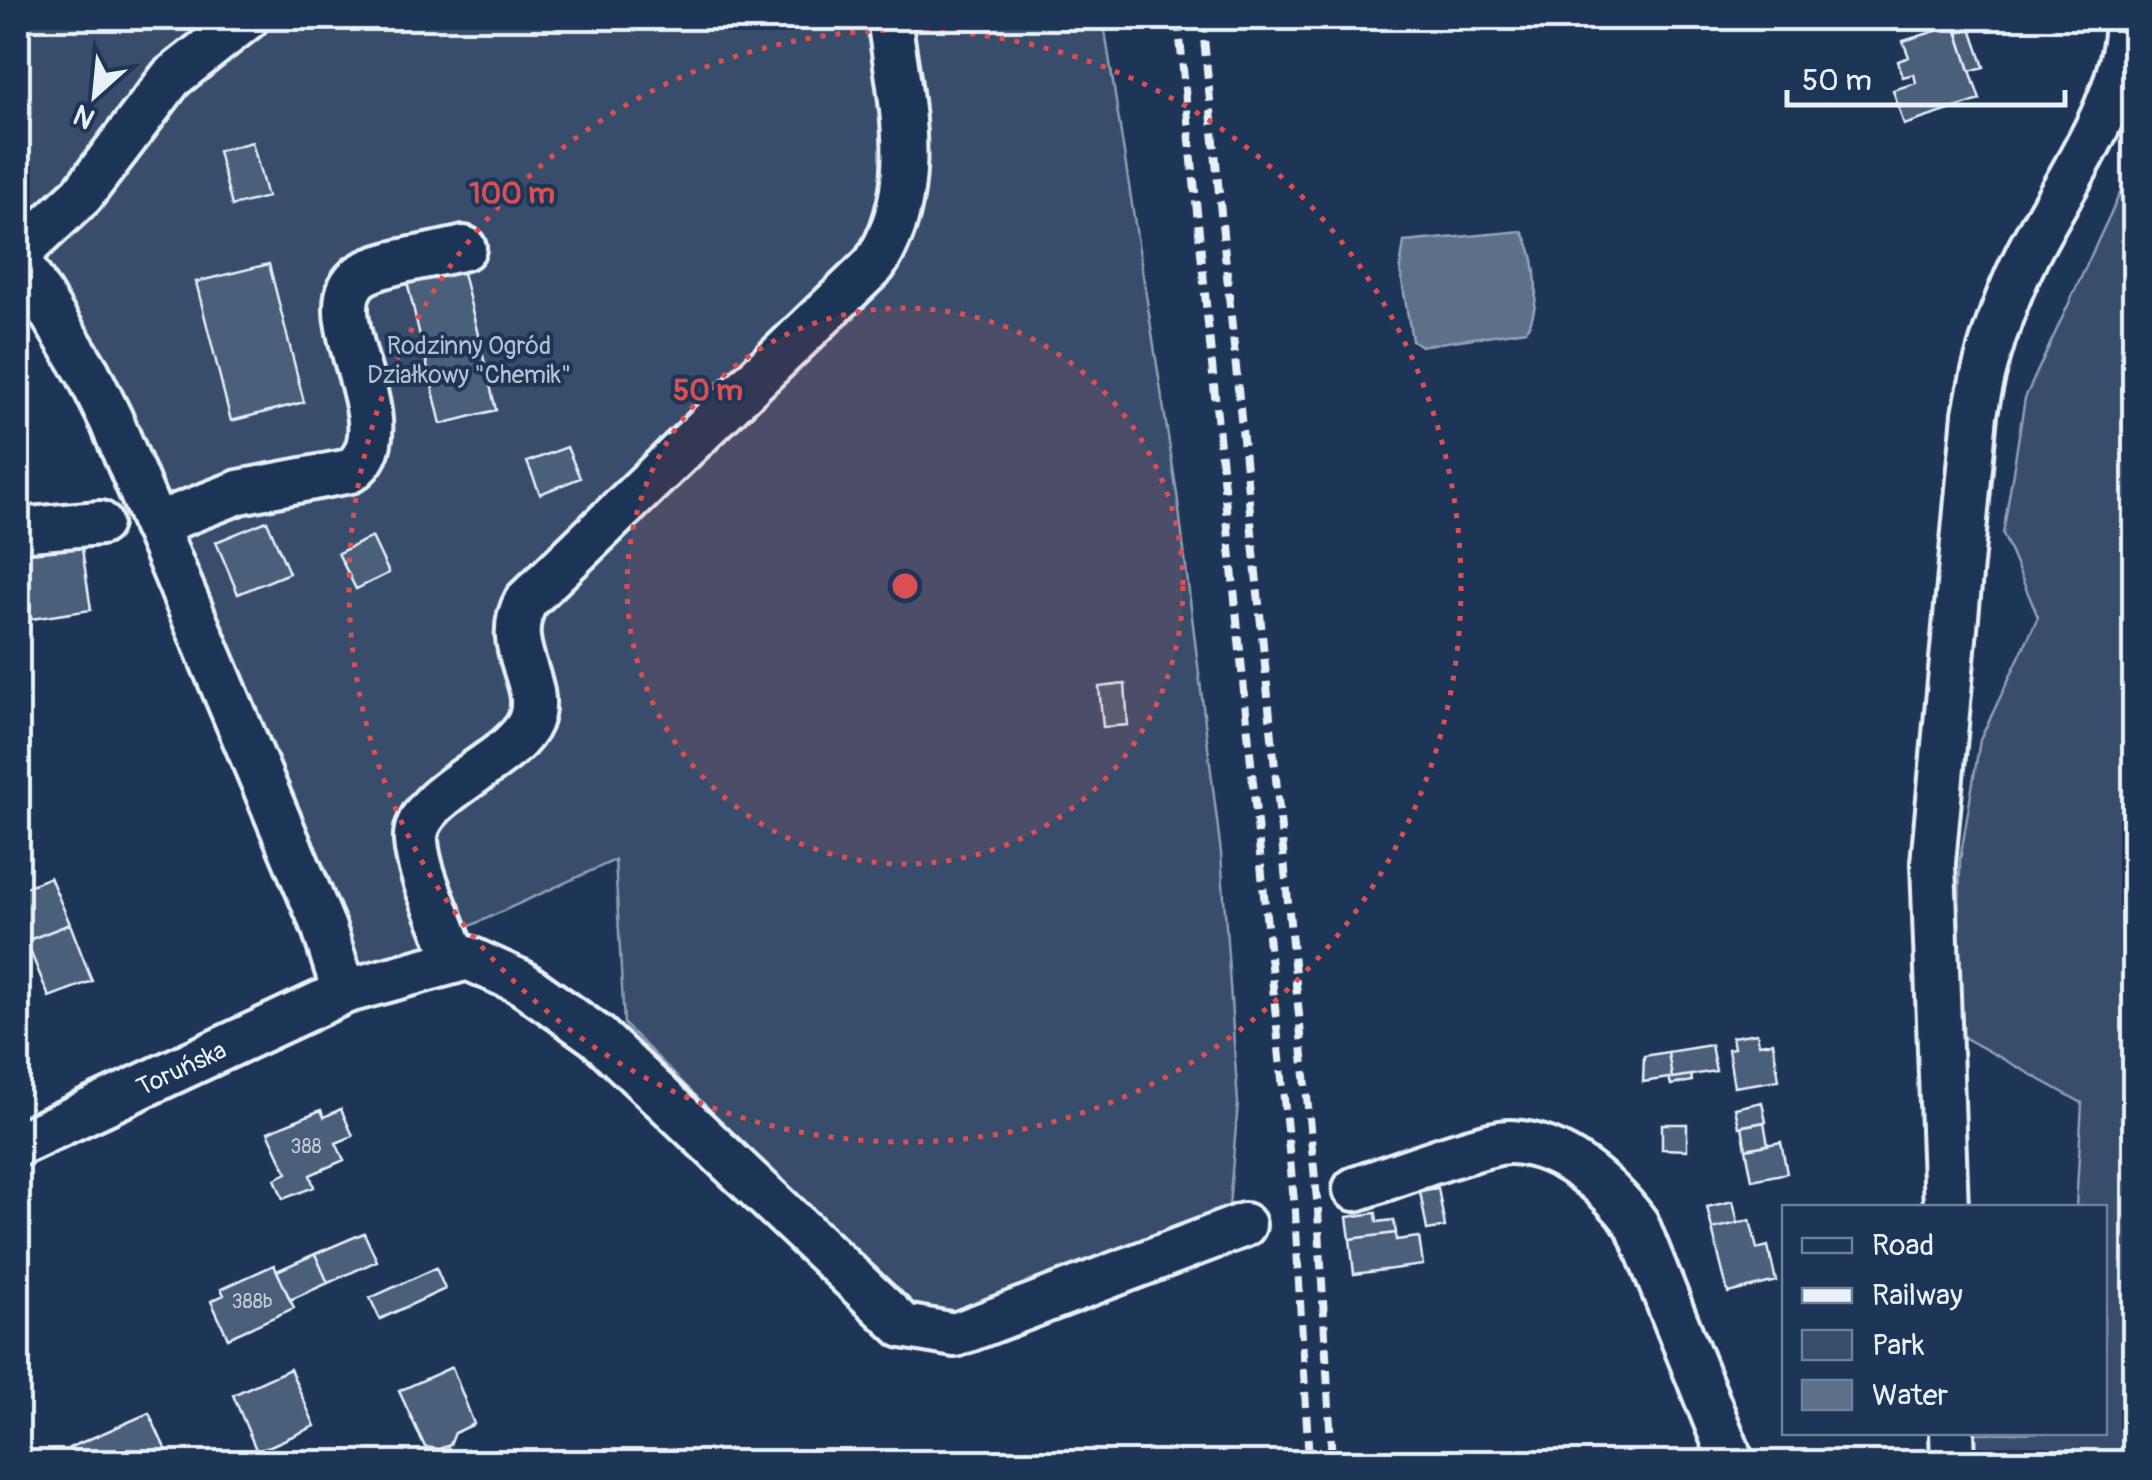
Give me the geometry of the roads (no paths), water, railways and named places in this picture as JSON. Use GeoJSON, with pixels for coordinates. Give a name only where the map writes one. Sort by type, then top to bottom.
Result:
{"type":"FeatureCollection","features":[{"type":"Feature","properties":{"kind":"street"},"geometry":{"type":"LineString","coordinates":[[246,18],[171,78],[82,195],[18,256],[88,373],[324,928],[344,992]]}},
{"type":"Feature","properties":{"kind":"street"},"geometry":{"type":"LineString","coordinates":[[890,18],[906,160],[890,240],[874,265],[526,601],[515,629],[532,697],[530,722],[516,739],[428,811],[416,832],[418,855],[455,958],[481,960],[495,966],[556,1004],[597,1036],[903,1326],[955,1335],[1244,1226]]}},
{"type":"Feature","properties":{"kind":"street"},"geometry":{"type":"LineString","coordinates":[[1946,1205],[1933,863],[1972,432],[1984,364],[1999,317],[2111,96],[2127,18]]}},
{"type":"Feature","properties":{"kind":"street"},"geometry":{"type":"LineString","coordinates":[[154,525],[238,492],[350,471],[358,466],[367,448],[370,425],[346,310],[350,288],[365,273],[464,248]]}},
{"type":"Feature","properties":{"kind":"street"},"geometry":{"type":"LineString","coordinates":[[18,530],[100,523]]}},
{"type":"Feature","properties":{"kind":"street","name":"Toruńska"},"geometry":{"type":"LineString","coordinates":[[18,1144],[344,992],[455,958]]}},
{"type":"Feature","properties":{"kind":"street"},"geometry":{"type":"LineString","coordinates":[[1355,1189],[1507,1141],[1560,1156],[1594,1179],[1619,1200],[1637,1224],[1732,1462]]}},
{"type":"Feature","properties":{"kind":"street"},"geometry":{"type":"LineString","coordinates":[[1952,1435],[1954,1462]]}},
{"type":"Feature","properties":{"kind":"water"},"geometry":{"type":"Polygon","coordinates":[[[1522,231],[1536,280],[1534,308],[1526,330],[1421,346],[1412,340],[1400,269],[1404,242],[1522,231]]]}},
{"type":"Feature","properties":{"kind":"railway"},"geometry":{"type":"LineString","coordinates":[[1178,18],[1295,1211],[1309,1462]]}},
{"type":"Feature","properties":{"kind":"railway"},"geometry":{"type":"LineString","coordinates":[[1202,18],[1318,1210],[1332,1462]]}},
{"type":"Feature","properties":{"kind":"park label","name":"Rodzinny Ogród Działkowy \"Chemik\""},"geometry":{"type":"Point","coordinates":[469,360]}}]}
